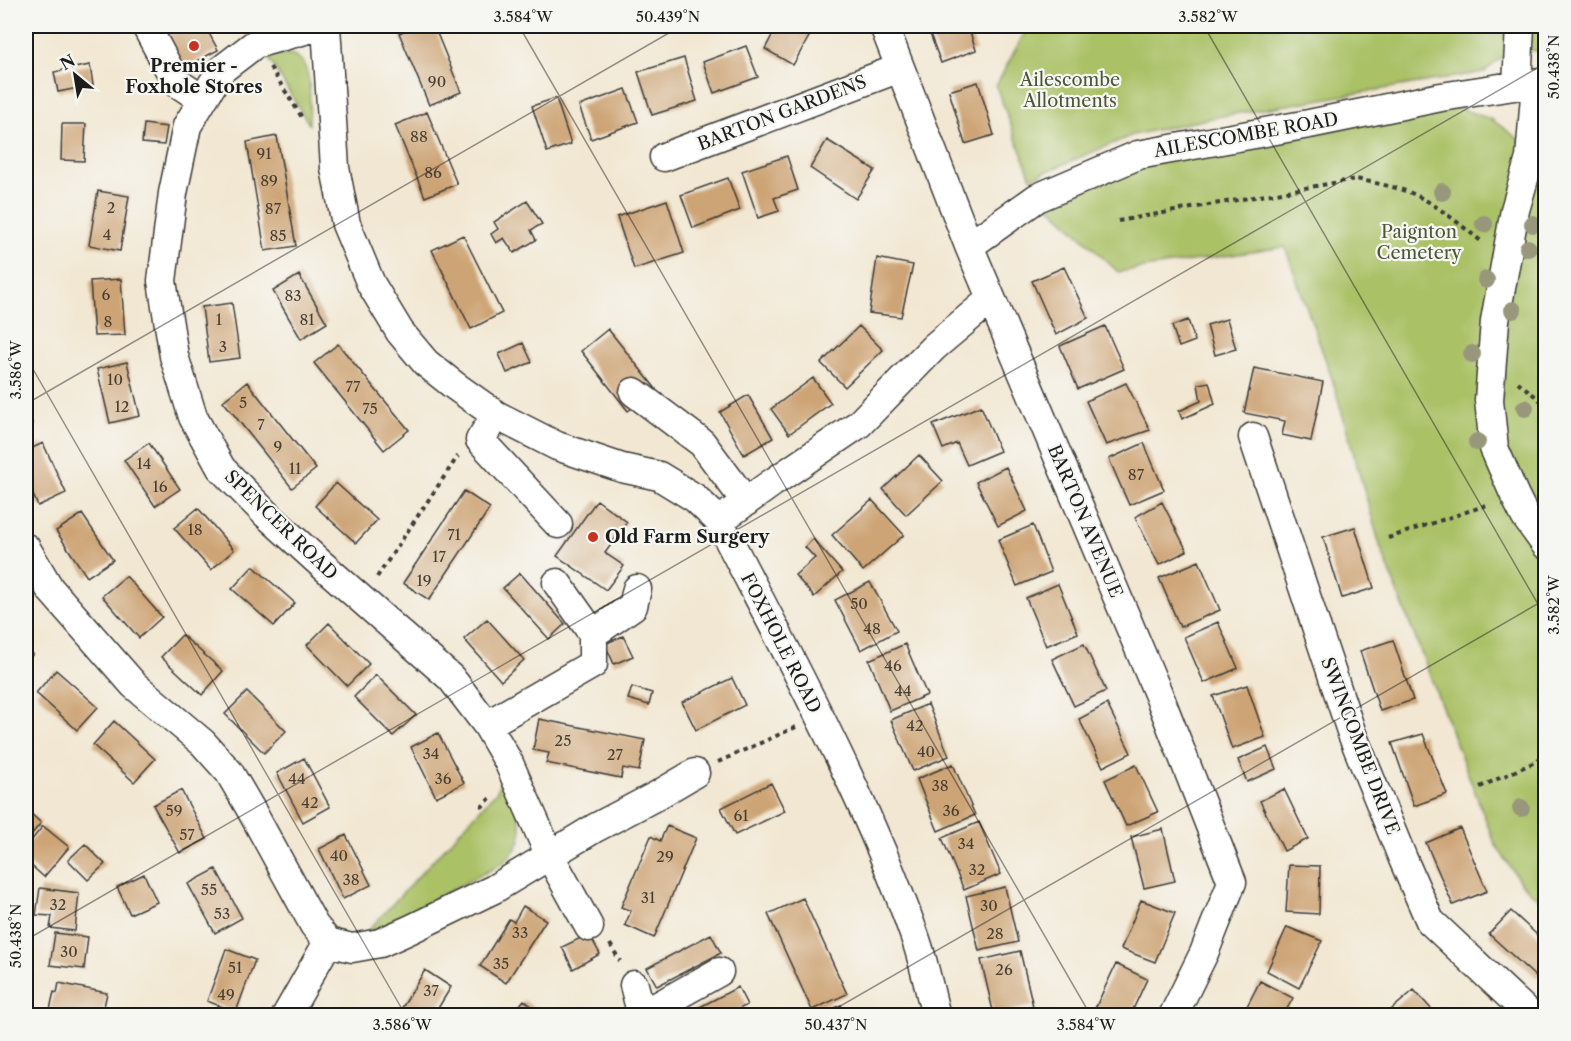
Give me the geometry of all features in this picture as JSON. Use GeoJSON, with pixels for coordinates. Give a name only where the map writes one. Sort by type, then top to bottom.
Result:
{"type":"FeatureCollection","features":[{"type":"Feature","properties":{"kind":"street"},"geometry":{"type":"LineString","coordinates":[[146,26],[176,82],[203,100]]}},
{"type":"Feature","properties":{"kind":"street","name":"FOXHOLE ROAD"},"geometry":{"type":"LineString","coordinates":[[326,26],[335,168],[346,224],[371,284],[400,332],[426,363],[496,415],[557,446],[622,468],[659,476],[695,498],[719,521],[819,717],[874,833],[915,938],[936,1016]]}},
{"type":"Feature","properties":{"kind":"street","name":"BARTON AVENUE"},"geometry":{"type":"LineString","coordinates":[[884,26],[969,246],[1160,698],[1232,882],[1204,953],[1173,1016]]}},
{"type":"Feature","properties":{"kind":"street"},"geometry":{"type":"LineString","coordinates":[[1520,26],[1533,83],[1530,158],[1515,210],[1495,321],[1489,400],[1494,448],[1525,516],[1545,545]]}},
{"type":"Feature","properties":{"kind":"street","name":"SPENCER ROAD"},"geometry":{"type":"LineString","coordinates":[[304,28],[255,44],[221,70],[187,126],[173,193],[162,281],[174,356],[193,417],[221,468],[266,514],[451,678],[487,725],[508,761],[550,856],[589,927]]}},
{"type":"Feature","properties":{"kind":"street","name":"BARTON GARDENS"},"geometry":{"type":"LineString","coordinates":[[664,157],[900,68]]}},
{"type":"Feature","properties":{"kind":"street","name":"AILESCOMBE ROAD"},"geometry":{"type":"LineString","coordinates":[[969,246],[1037,198],[1138,155],[1441,97],[1533,83]]}},
{"type":"Feature","properties":{"kind":"street"},"geometry":{"type":"LineString","coordinates":[[719,521],[859,424],[934,347],[991,299]]}},
{"type":"Feature","properties":{"kind":"street"},"geometry":{"type":"LineString","coordinates":[[634,392],[702,443],[746,501]]}},
{"type":"Feature","properties":{"kind":"street"},"geometry":{"type":"LineString","coordinates":[[496,415],[480,440],[558,524]]}},
{"type":"Feature","properties":{"kind":"street","name":"SWINCOMBE DRIVE"},"geometry":{"type":"LineString","coordinates":[[1253,437],[1352,734],[1402,859],[1430,921],[1531,1016]]}},
{"type":"Feature","properties":{"kind":"street"},"geometry":{"type":"LineString","coordinates":[[26,548],[50,589],[134,684],[204,743],[229,772],[314,925],[328,942],[352,948],[380,943],[494,889],[595,828],[695,773]]}},
{"type":"Feature","properties":{"kind":"street"},"geometry":{"type":"LineString","coordinates":[[487,725],[593,664],[593,634],[556,583]]}},
{"type":"Feature","properties":{"kind":"street"},"geometry":{"type":"LineString","coordinates":[[593,634],[633,606],[637,589]]}},
{"type":"Feature","properties":{"kind":"street"},"geometry":{"type":"LineString","coordinates":[[286,1016],[328,942]]}},
{"type":"Feature","properties":{"kind":"street"},"geometry":{"type":"LineString","coordinates":[[634,985],[642,1015],[719,972]]}},
{"type":"Feature","properties":{"kind":"path"},"geometry":{"type":"LineString","coordinates":[[255,44],[304,120]]}},
{"type":"Feature","properties":{"kind":"path"},"geometry":{"type":"LineString","coordinates":[[1118,221],[1356,179],[1390,186],[1436,206],[1506,259]]}},
{"type":"Feature","properties":{"kind":"path"},"geometry":{"type":"LineString","coordinates":[[381,571],[463,447]]}},
{"type":"Feature","properties":{"kind":"path"},"geometry":{"type":"LineString","coordinates":[[1388,538],[1515,496]]}},
{"type":"Feature","properties":{"kind":"path"},"geometry":{"type":"LineString","coordinates":[[695,773],[819,717]]}},
{"type":"Feature","properties":{"kind":"path"},"geometry":{"type":"LineString","coordinates":[[1480,787],[1545,757]]}},
{"type":"Feature","properties":{"kind":"path"},"geometry":{"type":"LineString","coordinates":[[482,808],[497,791]]}},
{"type":"Feature","properties":{"kind":"green space","name":"Ailescombe Allotments"},"geometry":{"type":"Polygon","coordinates":[[[1028,26],[1545,26],[1545,51],[1514,48],[1484,72],[1216,117],[1133,135],[1031,178],[996,86],[1028,26]]]}},
{"type":"Feature","properties":{"kind":"green space"},"geometry":{"type":"Polygon","coordinates":[[[266,54],[289,54],[298,57],[304,64],[310,94],[309,124],[266,54]]]}},
{"type":"Feature","properties":{"kind":"green space","name":"Paignton Cemetery"},"geometry":{"type":"Polygon","coordinates":[[[1455,107],[1491,119],[1530,147],[1545,147],[1545,905],[1521,883],[1495,844],[1381,549],[1332,378],[1285,247],[1118,272],[1048,205],[1143,165],[1455,107]]]}},
{"type":"Feature","properties":{"kind":"green space"},"geometry":{"type":"Polygon","coordinates":[[[502,776],[517,810],[521,828],[521,837],[513,853],[502,864],[363,936],[497,791],[502,776]]]}},
{"type":"Feature","properties":{"kind":"building"},"geometry":{"type":"Polygon","coordinates":[[[161,26],[205,26],[218,50],[183,68],[161,26]]]}},
{"type":"Feature","properties":{"kind":"building"},"geometry":{"type":"Polygon","coordinates":[[[417,26],[434,26],[461,92],[429,105],[399,33],[417,26]]]}},
{"type":"Feature","properties":{"kind":"building"},"geometry":{"type":"Polygon","coordinates":[[[777,26],[815,26],[793,65],[765,49],[777,26]]]}},
{"type":"Feature","properties":{"kind":"building"},"geometry":{"type":"Polygon","coordinates":[[[927,26],[968,26],[976,50],[941,63],[927,26]]]}},
{"type":"Feature","properties":{"kind":"building"},"geometry":{"type":"Polygon","coordinates":[[[746,46],[758,77],[714,93],[703,62],[746,46]]]}},
{"type":"Feature","properties":{"kind":"building"},"geometry":{"type":"Polygon","coordinates":[[[684,58],[697,101],[652,115],[638,72],[684,58]]]}},
{"type":"Feature","properties":{"kind":"building"},"geometry":{"type":"Polygon","coordinates":[[[90,65],[93,85],[58,92],[54,72],[90,65]]]}},
{"type":"Feature","properties":{"kind":"building"},"geometry":{"type":"Polygon","coordinates":[[[978,82],[994,135],[965,144],[949,91],[978,82]]]}},
{"type":"Feature","properties":{"kind":"building"},"geometry":{"type":"Polygon","coordinates":[[[626,89],[638,122],[591,139],[579,106],[626,89]]]}},
{"type":"Feature","properties":{"kind":"building"},"geometry":{"type":"Polygon","coordinates":[[[556,98],[571,144],[547,152],[532,106],[556,98]]]}},
{"type":"Feature","properties":{"kind":"building"},"geometry":{"type":"Polygon","coordinates":[[[427,112],[457,184],[425,197],[395,125],[427,112]]]}},
{"type":"Feature","properties":{"kind":"building"},"geometry":{"type":"Polygon","coordinates":[[[62,124],[86,124],[84,161],[61,160],[62,124]]]}},
{"type":"Feature","properties":{"kind":"building"},"geometry":{"type":"Polygon","coordinates":[[[144,124],[167,127],[164,145],[142,143],[144,124]]]}},
{"type":"Feature","properties":{"kind":"building"},"geometry":{"type":"Polygon","coordinates":[[[277,136],[296,246],[265,251],[247,142],[277,136]]]}},
{"type":"Feature","properties":{"kind":"building"},"geometry":{"type":"Polygon","coordinates":[[[827,140],[875,170],[856,199],[810,168],[827,140]]]}},
{"type":"Feature","properties":{"kind":"building"},"geometry":{"type":"Polygon","coordinates":[[[787,156],[798,190],[774,198],[779,211],[758,218],[742,171],[787,156]]]}},
{"type":"Feature","properties":{"kind":"building"},"geometry":{"type":"Polygon","coordinates":[[[728,178],[740,210],[693,228],[681,195],[728,178]]]}},
{"type":"Feature","properties":{"kind":"building"},"geometry":{"type":"Polygon","coordinates":[[[98,191],[129,196],[120,251],[89,245],[98,191]]]}},
{"type":"Feature","properties":{"kind":"building"},"geometry":{"type":"Polygon","coordinates":[[[667,200],[684,253],[634,269],[617,217],[667,200]]]}},
{"type":"Feature","properties":{"kind":"building"},"geometry":{"type":"Polygon","coordinates":[[[527,201],[542,224],[531,230],[536,240],[514,253],[504,238],[496,243],[491,234],[498,229],[494,222],[527,201]]]}},
{"type":"Feature","properties":{"kind":"building"},"geometry":{"type":"Polygon","coordinates":[[[463,235],[502,313],[471,329],[432,250],[463,235]]]}},
{"type":"Feature","properties":{"kind":"building"},"geometry":{"type":"Polygon","coordinates":[[[877,258],[913,265],[901,317],[869,313],[877,258]]]}},
{"type":"Feature","properties":{"kind":"building"},"geometry":{"type":"Polygon","coordinates":[[[1064,267],[1088,318],[1056,335],[1032,281],[1064,267]]]}},
{"type":"Feature","properties":{"kind":"building"},"geometry":{"type":"Polygon","coordinates":[[[299,275],[327,323],[301,339],[273,291],[299,275]]]}},
{"type":"Feature","properties":{"kind":"building"},"geometry":{"type":"Polygon","coordinates":[[[121,279],[125,335],[94,336],[90,281],[121,279]]]}},
{"type":"Feature","properties":{"kind":"building"},"geometry":{"type":"Polygon","coordinates":[[[232,303],[240,358],[209,362],[202,307],[232,303]]]}},
{"type":"Feature","properties":{"kind":"building"},"geometry":{"type":"Polygon","coordinates":[[[1227,319],[1236,349],[1215,355],[1207,325],[1227,319]]]}},
{"type":"Feature","properties":{"kind":"building"},"geometry":{"type":"Polygon","coordinates":[[[1188,320],[1195,341],[1179,347],[1172,326],[1188,320]]]}},
{"type":"Feature","properties":{"kind":"building"},"geometry":{"type":"Polygon","coordinates":[[[859,326],[883,350],[845,387],[821,363],[859,326]]]}},
{"type":"Feature","properties":{"kind":"building"},"geometry":{"type":"Polygon","coordinates":[[[1105,326],[1124,369],[1078,389],[1060,346],[1105,326]]]}},
{"type":"Feature","properties":{"kind":"building"},"geometry":{"type":"Polygon","coordinates":[[[608,329],[656,389],[628,411],[581,351],[608,329]]]}},
{"type":"Feature","properties":{"kind":"building"},"geometry":{"type":"Polygon","coordinates":[[[523,343],[532,362],[507,373],[499,354],[523,343]]]}},
{"type":"Feature","properties":{"kind":"building"},"geometry":{"type":"Polygon","coordinates":[[[338,344],[409,430],[384,450],[314,363],[338,344]]]}},
{"type":"Feature","properties":{"kind":"building"},"geometry":{"type":"Polygon","coordinates":[[[127,362],[140,416],[110,423],[97,369],[127,362]]]}},
{"type":"Feature","properties":{"kind":"building"},"geometry":{"type":"Polygon","coordinates":[[[1254,368],[1323,382],[1311,441],[1282,435],[1285,421],[1244,413],[1254,368]]]}},
{"type":"Feature","properties":{"kind":"building"},"geometry":{"type":"Polygon","coordinates":[[[813,378],[831,403],[789,434],[771,409],[813,378]]]}},
{"type":"Feature","properties":{"kind":"building"},"geometry":{"type":"Polygon","coordinates":[[[247,382],[316,469],[292,488],[223,401],[247,382]]]}},
{"type":"Feature","properties":{"kind":"building"},"geometry":{"type":"Polygon","coordinates":[[[1209,382],[1215,404],[1182,419],[1179,411],[1201,401],[1198,384],[1209,382]]]}},
{"type":"Feature","properties":{"kind":"building"},"geometry":{"type":"Polygon","coordinates":[[[1126,383],[1150,430],[1106,445],[1086,401],[1126,383]]]}},
{"type":"Feature","properties":{"kind":"building"},"geometry":{"type":"Polygon","coordinates":[[[748,395],[773,438],[744,455],[720,412],[748,395]]]}},
{"type":"Feature","properties":{"kind":"building"},"geometry":{"type":"Polygon","coordinates":[[[26,397],[32,424],[26,425],[26,397]]]}},
{"type":"Feature","properties":{"kind":"building"},"geometry":{"type":"Polygon","coordinates":[[[981,406],[1000,451],[967,465],[957,443],[943,449],[933,425],[981,406]]]}},
{"type":"Feature","properties":{"kind":"building"},"geometry":{"type":"Polygon","coordinates":[[[43,443],[66,493],[38,506],[26,479],[26,451],[43,443]]]}},
{"type":"Feature","properties":{"kind":"building"},"geometry":{"type":"Polygon","coordinates":[[[149,443],[180,489],[155,506],[124,460],[149,443]]]}},
{"type":"Feature","properties":{"kind":"building"},"geometry":{"type":"Polygon","coordinates":[[[1144,443],[1164,490],[1129,505],[1109,459],[1144,443]]]}},
{"type":"Feature","properties":{"kind":"building"},"geometry":{"type":"Polygon","coordinates":[[[919,455],[943,481],[906,515],[883,489],[919,455]]]}},
{"type":"Feature","properties":{"kind":"building"},"geometry":{"type":"Polygon","coordinates":[[[1006,467],[1027,511],[998,526],[976,482],[1006,467]]]}},
{"type":"Feature","properties":{"kind":"building"},"geometry":{"type":"Polygon","coordinates":[[[336,483],[377,520],[356,543],[315,506],[336,483]]]}},
{"type":"Feature","properties":{"kind":"building"},"geometry":{"type":"Polygon","coordinates":[[[464,491],[490,508],[429,600],[403,583],[464,491]]]}},
{"type":"Feature","properties":{"kind":"building","name":"Old Farm Surgery"},"geometry":{"type":"Polygon","coordinates":[[[597,500],[627,522],[605,553],[624,566],[606,590],[557,556],[597,500]]]}},
{"type":"Feature","properties":{"kind":"building"},"geometry":{"type":"Polygon","coordinates":[[[872,500],[904,535],[863,571],[832,535],[872,500]]]}},
{"type":"Feature","properties":{"kind":"building"},"geometry":{"type":"Polygon","coordinates":[[[1162,502],[1187,551],[1159,565],[1135,517],[1162,502]]]}},
{"type":"Feature","properties":{"kind":"building"},"geometry":{"type":"Polygon","coordinates":[[[198,508],[234,550],[211,570],[174,528],[198,508]]]}},
{"type":"Feature","properties":{"kind":"building"},"geometry":{"type":"Polygon","coordinates":[[[82,514],[113,560],[87,577],[56,531],[82,514]]]}},
{"type":"Feature","properties":{"kind":"building"},"geometry":{"type":"Polygon","coordinates":[[[1033,525],[1051,572],[1017,586],[998,540],[1033,525]]]}},
{"type":"Feature","properties":{"kind":"building"},"geometry":{"type":"Polygon","coordinates":[[[1355,527],[1374,588],[1342,598],[1323,537],[1355,527]]]}},
{"type":"Feature","properties":{"kind":"building"},"geometry":{"type":"Polygon","coordinates":[[[813,539],[842,572],[814,597],[795,575],[815,558],[805,547],[813,539]]]}},
{"type":"Feature","properties":{"kind":"building"},"geometry":{"type":"Polygon","coordinates":[[[1199,561],[1220,610],[1180,627],[1159,578],[1199,561]]]}},
{"type":"Feature","properties":{"kind":"building"},"geometry":{"type":"Polygon","coordinates":[[[253,566],[295,603],[274,626],[232,589],[253,566]]]}},
{"type":"Feature","properties":{"kind":"building"},"geometry":{"type":"Polygon","coordinates":[[[520,573],[565,624],[549,639],[503,588],[520,573]]]}},
{"type":"Feature","properties":{"kind":"building"},"geometry":{"type":"Polygon","coordinates":[[[126,576],[162,617],[139,638],[102,596],[126,576]]]}},
{"type":"Feature","properties":{"kind":"building"},"geometry":{"type":"Polygon","coordinates":[[[870,582],[897,631],[861,650],[835,600],[870,582]]]}},
{"type":"Feature","properties":{"kind":"building"},"geometry":{"type":"Polygon","coordinates":[[[1058,584],[1078,633],[1046,646],[1026,598],[1058,584]]]}},
{"type":"Feature","properties":{"kind":"building"},"geometry":{"type":"Polygon","coordinates":[[[487,619],[524,660],[501,681],[464,639],[487,619]]]}},
{"type":"Feature","properties":{"kind":"building"},"geometry":{"type":"Polygon","coordinates":[[[1218,622],[1238,668],[1204,683],[1184,637],[1218,622]]]}},
{"type":"Feature","properties":{"kind":"building"},"geometry":{"type":"Polygon","coordinates":[[[329,623],[369,664],[347,686],[307,645],[329,623]]]}},
{"type":"Feature","properties":{"kind":"building"},"geometry":{"type":"Polygon","coordinates":[[[182,635],[223,671],[202,695],[161,657],[182,635]]]}},
{"type":"Feature","properties":{"kind":"building"},"geometry":{"type":"Polygon","coordinates":[[[623,636],[633,656],[614,664],[605,644],[623,636]]]}},
{"type":"Feature","properties":{"kind":"building"},"geometry":{"type":"Polygon","coordinates":[[[1393,640],[1413,700],[1380,711],[1360,651],[1393,640]]]}},
{"type":"Feature","properties":{"kind":"building"},"geometry":{"type":"Polygon","coordinates":[[[905,644],[927,695],[890,711],[869,660],[905,644]]]}},
{"type":"Feature","properties":{"kind":"building"},"geometry":{"type":"Polygon","coordinates":[[[1084,644],[1106,691],[1074,706],[1052,659],[1084,644]]]}},
{"type":"Feature","properties":{"kind":"building"},"geometry":{"type":"Polygon","coordinates":[[[26,647],[33,654],[26,662],[26,647]]]}},
{"type":"Feature","properties":{"kind":"building"},"geometry":{"type":"Polygon","coordinates":[[[56,670],[98,707],[77,730],[36,693],[56,670]]]}},
{"type":"Feature","properties":{"kind":"building"},"geometry":{"type":"Polygon","coordinates":[[[376,675],[416,715],[393,736],[354,697],[376,675]]]}},
{"type":"Feature","properties":{"kind":"building"},"geometry":{"type":"Polygon","coordinates":[[[732,678],[745,705],[696,730],[682,702],[732,678]]]}},
{"type":"Feature","properties":{"kind":"building"},"geometry":{"type":"Polygon","coordinates":[[[1247,685],[1265,737],[1232,749],[1213,696],[1247,685]]]}},
{"type":"Feature","properties":{"kind":"building"},"geometry":{"type":"Polygon","coordinates":[[[632,687],[652,693],[649,705],[628,699],[632,687]]]}},
{"type":"Feature","properties":{"kind":"building"},"geometry":{"type":"Polygon","coordinates":[[[247,692],[286,731],[264,753],[225,714],[247,692]]]}},
{"type":"Feature","properties":{"kind":"building"},"geometry":{"type":"Polygon","coordinates":[[[928,704],[949,756],[913,771],[891,720],[928,704]]]}},
{"type":"Feature","properties":{"kind":"building"},"geometry":{"type":"Polygon","coordinates":[[[1107,704],[1131,753],[1103,767],[1079,719],[1107,704]]]}},
{"type":"Feature","properties":{"kind":"building"},"geometry":{"type":"Polygon","coordinates":[[[539,719],[645,740],[639,771],[623,768],[621,778],[546,763],[549,753],[533,750],[539,719]]]}},
{"type":"Feature","properties":{"kind":"building"},"geometry":{"type":"Polygon","coordinates":[[[114,721],[155,759],[134,782],[93,745],[114,721]]]}},
{"type":"Feature","properties":{"kind":"building"},"geometry":{"type":"Polygon","coordinates":[[[438,733],[464,783],[436,797],[411,747],[438,733]]]}},
{"type":"Feature","properties":{"kind":"building"},"geometry":{"type":"Polygon","coordinates":[[[1423,734],[1447,794],[1414,806],[1392,743],[1423,734]]]}},
{"type":"Feature","properties":{"kind":"building"},"geometry":{"type":"Polygon","coordinates":[[[1267,747],[1276,769],[1247,782],[1238,760],[1267,747]]]}},
{"type":"Feature","properties":{"kind":"building"},"geometry":{"type":"Polygon","coordinates":[[[304,758],[330,807],[303,822],[277,773],[304,758]]]}},
{"type":"Feature","properties":{"kind":"building"},"geometry":{"type":"Polygon","coordinates":[[[953,764],[975,815],[938,831],[917,779],[953,764]]]}},
{"type":"Feature","properties":{"kind":"building"},"geometry":{"type":"Polygon","coordinates":[[[1136,765],[1158,812],[1126,826],[1105,780],[1136,765]]]}},
{"type":"Feature","properties":{"kind":"building"},"geometry":{"type":"Polygon","coordinates":[[[771,783],[785,811],[735,835],[721,808],[771,783]]]}},
{"type":"Feature","properties":{"kind":"building"},"geometry":{"type":"Polygon","coordinates":[[[1284,789],[1308,839],[1284,851],[1260,801],[1284,789]]]}},
{"type":"Feature","properties":{"kind":"building"},"geometry":{"type":"Polygon","coordinates":[[[181,790],[207,839],[180,853],[153,805],[181,790]]]}},
{"type":"Feature","properties":{"kind":"building"},"geometry":{"type":"Polygon","coordinates":[[[26,809],[41,823],[26,841],[26,809]]]}},
{"type":"Feature","properties":{"kind":"building"},"geometry":{"type":"Polygon","coordinates":[[[979,822],[1001,874],[964,890],[942,838],[979,822]]]}},
{"type":"Feature","properties":{"kind":"building"},"geometry":{"type":"Polygon","coordinates":[[[43,826],[69,847],[44,877],[26,861],[26,847],[43,826]]]}},
{"type":"Feature","properties":{"kind":"building"},"geometry":{"type":"Polygon","coordinates":[[[667,826],[696,838],[654,938],[625,925],[631,911],[621,907],[651,836],[660,841],[667,826]]]}},
{"type":"Feature","properties":{"kind":"building"},"geometry":{"type":"Polygon","coordinates":[[[1460,828],[1487,891],[1453,905],[1426,843],[1460,828]]]}},
{"type":"Feature","properties":{"kind":"building"},"geometry":{"type":"Polygon","coordinates":[[[1163,829],[1175,881],[1144,888],[1131,837],[1163,829]]]}},
{"type":"Feature","properties":{"kind":"building"},"geometry":{"type":"Polygon","coordinates":[[[346,835],[371,885],[343,899],[319,849],[346,835]]]}},
{"type":"Feature","properties":{"kind":"building"},"geometry":{"type":"Polygon","coordinates":[[[85,844],[105,864],[88,880],[68,860],[85,844]]]}},
{"type":"Feature","properties":{"kind":"building"},"geometry":{"type":"Polygon","coordinates":[[[1289,865],[1320,866],[1319,914],[1286,912],[1289,865]]]}},
{"type":"Feature","properties":{"kind":"building"},"geometry":{"type":"Polygon","coordinates":[[[216,869],[242,918],[215,933],[188,884],[216,869]]]}},
{"type":"Feature","properties":{"kind":"building"},"geometry":{"type":"Polygon","coordinates":[[[144,874],[157,902],[130,914],[117,887],[144,874]]]}},
{"type":"Feature","properties":{"kind":"building"},"geometry":{"type":"Polygon","coordinates":[[[1005,887],[1018,942],[979,951],[966,896],[1005,887]]]}},
{"type":"Feature","properties":{"kind":"building"},"geometry":{"type":"Polygon","coordinates":[[[40,888],[79,893],[75,931],[50,928],[52,916],[36,915],[40,888]]]}},
{"type":"Feature","properties":{"kind":"building"},"geometry":{"type":"Polygon","coordinates":[[[803,898],[847,994],[812,1010],[768,914],[803,898]]]}},
{"type":"Feature","properties":{"kind":"building"},"geometry":{"type":"Polygon","coordinates":[[[1141,900],[1175,913],[1155,962],[1121,949],[1141,900]]]}},
{"type":"Feature","properties":{"kind":"building"},"geometry":{"type":"Polygon","coordinates":[[[523,906],[546,920],[506,983],[480,966],[509,919],[514,922],[523,906]]]}},
{"type":"Feature","properties":{"kind":"building"},"geometry":{"type":"Polygon","coordinates":[[[1511,911],[1546,943],[1546,971],[1537,978],[1489,934],[1511,911]]]}},
{"type":"Feature","properties":{"kind":"building"},"geometry":{"type":"Polygon","coordinates":[[[1287,927],[1322,941],[1299,988],[1267,971],[1287,927]]]}},
{"type":"Feature","properties":{"kind":"building"},"geometry":{"type":"Polygon","coordinates":[[[55,933],[88,937],[84,969],[50,965],[55,933]]]}},
{"type":"Feature","properties":{"kind":"building"},"geometry":{"type":"Polygon","coordinates":[[[589,934],[600,954],[573,969],[562,947],[589,934]]]}},
{"type":"Feature","properties":{"kind":"building"},"geometry":{"type":"Polygon","coordinates":[[[711,934],[721,953],[657,986],[647,968],[711,934]]]}},
{"type":"Feature","properties":{"kind":"building"},"geometry":{"type":"Polygon","coordinates":[[[226,949],[255,960],[236,1012],[207,1001],[226,949]]]}},
{"type":"Feature","properties":{"kind":"building"},"geometry":{"type":"Polygon","coordinates":[[[1020,951],[1033,1006],[994,1015],[981,960],[1020,951]]]}},
{"type":"Feature","properties":{"kind":"building"},"geometry":{"type":"Polygon","coordinates":[[[1116,964],[1147,979],[1130,1016],[1099,1016],[1093,1013],[1116,964]]]}},
{"type":"Feature","properties":{"kind":"building"},"geometry":{"type":"Polygon","coordinates":[[[425,970],[451,987],[433,1016],[397,1016],[425,970]]]}},
{"type":"Feature","properties":{"kind":"building"},"geometry":{"type":"Polygon","coordinates":[[[1260,981],[1293,998],[1283,1016],[1242,1016],[1260,981]]]}},
{"type":"Feature","properties":{"kind":"building"},"geometry":{"type":"Polygon","coordinates":[[[59,983],[107,993],[102,1016],[52,1016],[53,1011],[50,1010],[52,1000],[54,992],[57,993],[59,983]]]}},
{"type":"Feature","properties":{"kind":"building"},"geometry":{"type":"Polygon","coordinates":[[[738,987],[747,1005],[726,1016],[683,1016],[738,987]]]}},
{"type":"Feature","properties":{"kind":"building"},"geometry":{"type":"Polygon","coordinates":[[[1414,990],[1434,1012],[1430,1016],[1384,1016],[1414,990]]]}},
{"type":"Feature","properties":{"kind":"building"},"geometry":{"type":"Polygon","coordinates":[[[524,1000],[540,1013],[538,1016],[511,1016],[524,1000]]]}},
{"type":"Feature","properties":{"kind":"building"},"geometry":{"type":"Polygon","coordinates":[[[841,1005],[846,1016],[818,1016],[841,1005]]]}},
{"type":"Feature","properties":{"kind":"place","name":"Premier - Foxhole Stores"},"geometry":{"type":"Point","coordinates":[194,46]}},
{"type":"Feature","properties":{"kind":"place","name":"Old Farm Surgery"},"geometry":{"type":"Point","coordinates":[593,537]}}]}
